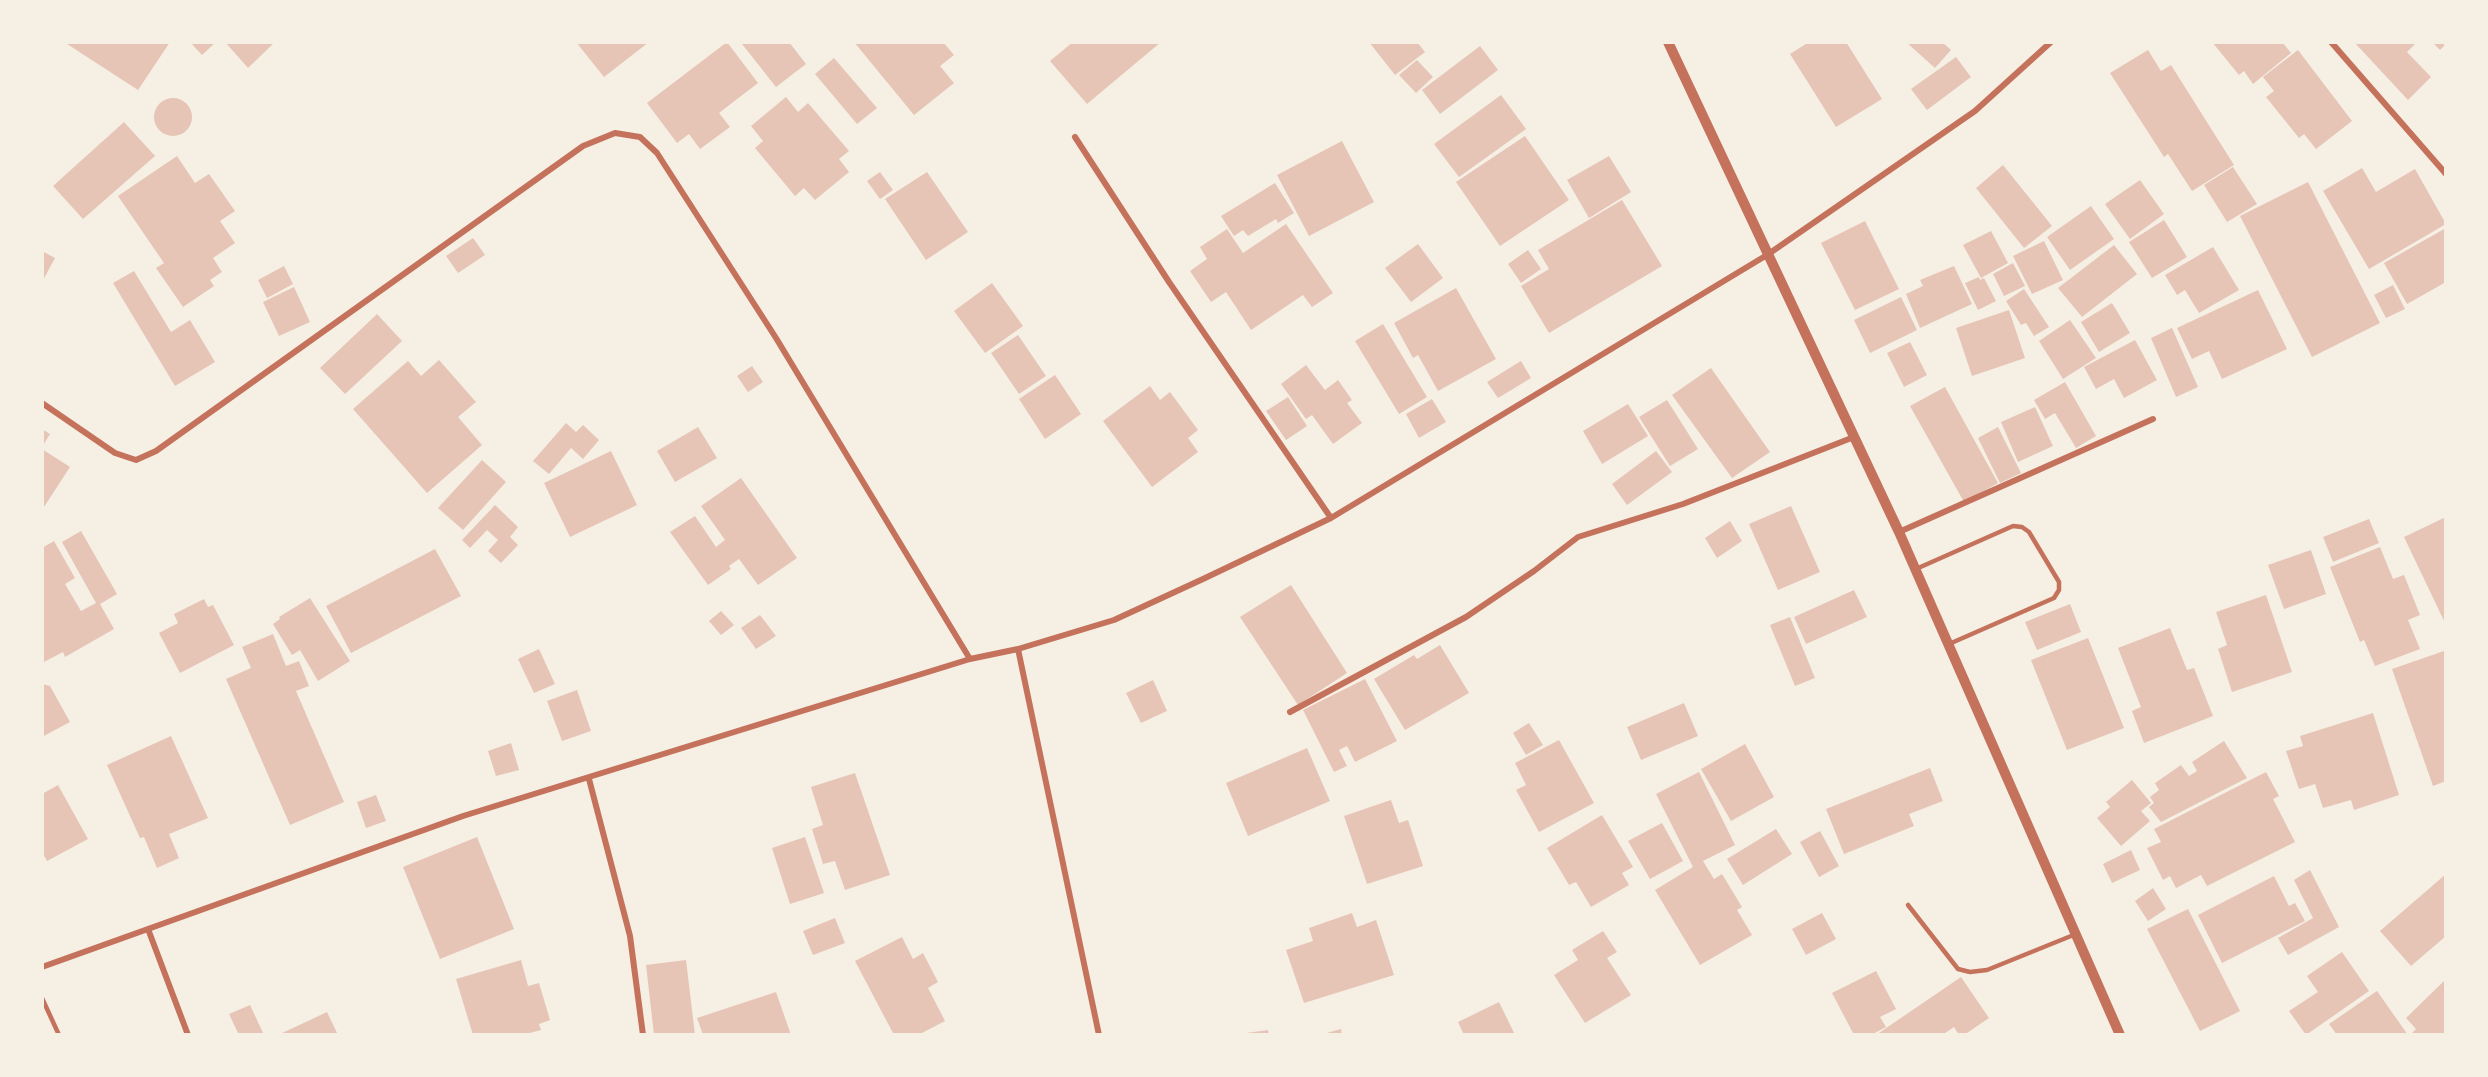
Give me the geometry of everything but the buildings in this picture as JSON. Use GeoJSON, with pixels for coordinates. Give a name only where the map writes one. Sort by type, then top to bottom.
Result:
{"type":"FeatureCollection","features":[{"type":"Feature","properties":{"kind":"street"},"geometry":{"type":"LineString","coordinates":[[1668,42],[1916,569],[2120,1035]]}},
{"type":"Feature","properties":{"kind":"street"},"geometry":{"type":"LineString","coordinates":[[42,967],[462,816],[589,779],[970,659],[1018,649],[1114,620],[1331,518],[1767,255],[1975,111],[2051,42]]}},
{"type":"Feature","properties":{"kind":"street"},"geometry":{"type":"LineString","coordinates":[[2331,42],[2446,174]]}},
{"type":"Feature","properties":{"kind":"street"},"geometry":{"type":"LineString","coordinates":[[42,403],[115,453],[136,460],[156,451],[583,146],[615,133],[639,136],[657,153],[776,338],[970,659]]}},
{"type":"Feature","properties":{"kind":"street"},"geometry":{"type":"LineString","coordinates":[[1075,137],[1169,282],[1331,518]]}},
{"type":"Feature","properties":{"kind":"street"},"geometry":{"type":"LineString","coordinates":[[1899,532],[2152,419]]}},
{"type":"Feature","properties":{"kind":"street"},"geometry":{"type":"LineString","coordinates":[[1290,712],[1466,617],[1534,571],[1578,537],[1683,504],[1855,436]]}},
{"type":"Feature","properties":{"kind":"street"},"geometry":{"type":"LineString","coordinates":[[1018,649],[1099,1035]]}},
{"type":"Feature","properties":{"kind":"street"},"geometry":{"type":"LineString","coordinates":[[589,779],[630,936],[643,1035]]}},
{"type":"Feature","properties":{"kind":"street"},"geometry":{"type":"LineString","coordinates":[[148,929],[188,1035]]}},
{"type":"Feature","properties":{"kind":"lane"},"geometry":{"type":"LineString","coordinates":[[1916,569],[2013,526],[2022,527],[2029,532],[2059,582],[2059,590],[2054,598],[1948,644]]}},
{"type":"Feature","properties":{"kind":"lane"},"geometry":{"type":"LineString","coordinates":[[1908,906],[1958,969],[1970,972],[1987,970],[2076,934]]}},
{"type":"Feature","properties":{"kind":"lane"},"geometry":{"type":"LineString","coordinates":[[42,998],[59,1035]]}}]}
